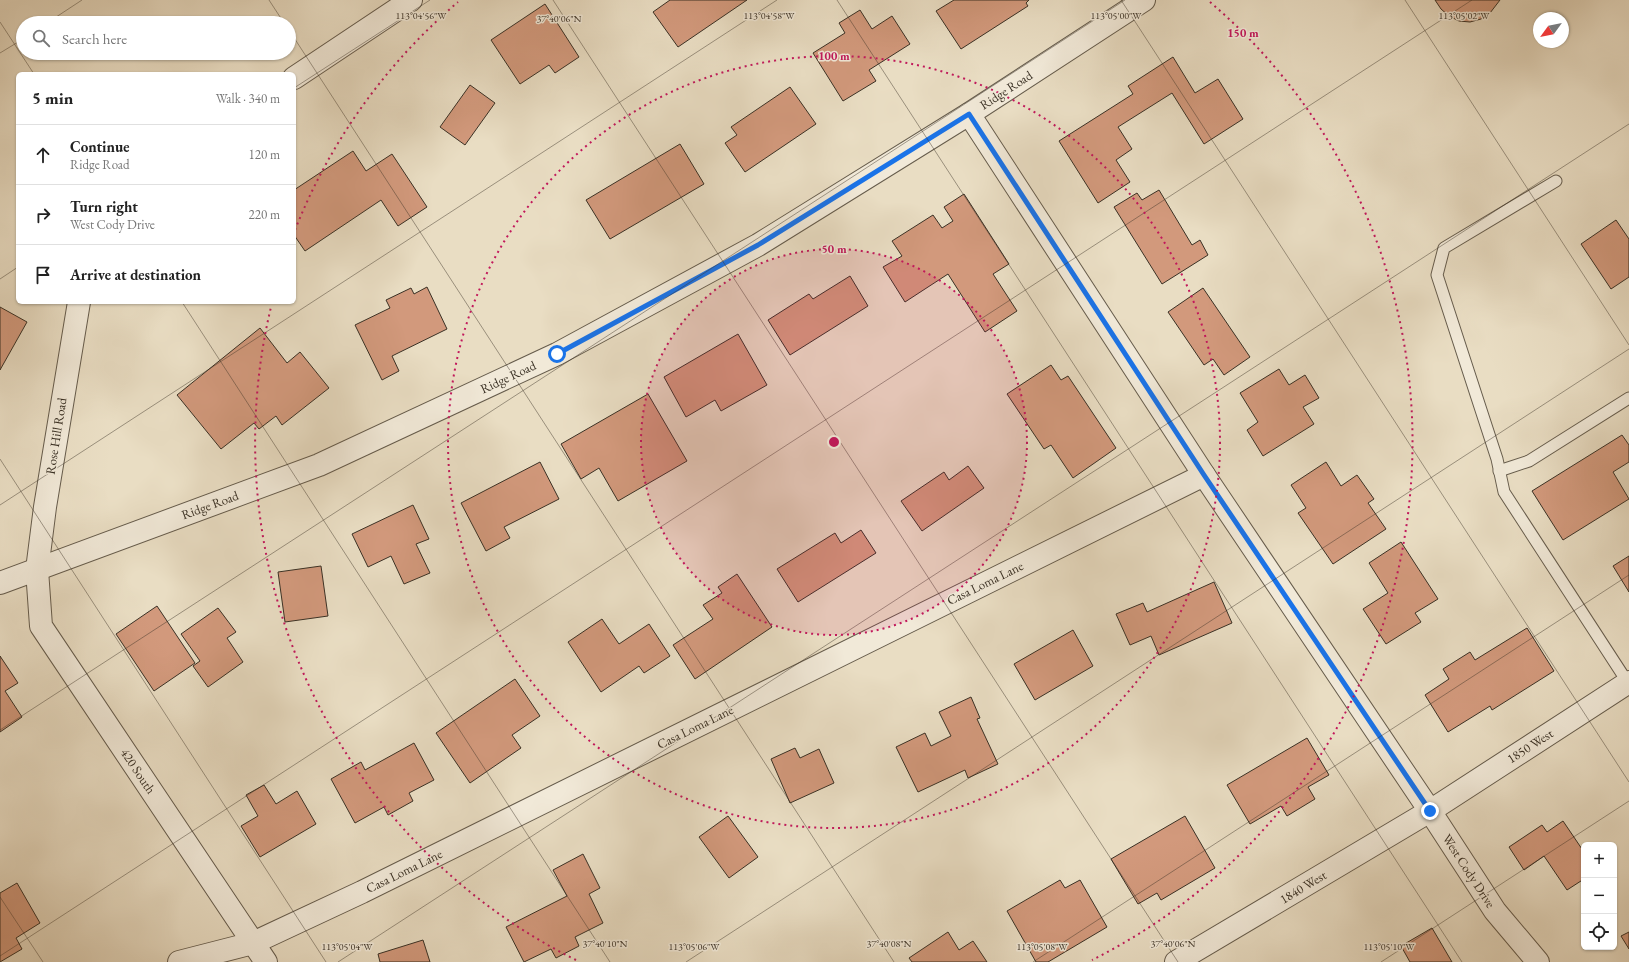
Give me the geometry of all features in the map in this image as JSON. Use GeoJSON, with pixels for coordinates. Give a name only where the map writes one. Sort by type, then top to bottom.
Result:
{"type":"FeatureCollection","features":[{"type":"Feature","properties":{"kind":"street"},"geometry":{"type":"LineString","coordinates":[[296,77],[411,0]]}},
{"type":"Feature","properties":{"kind":"street","name":"Ridge Road"},"geometry":{"type":"LineString","coordinates":[[0,583],[319,465],[557,354],[758,245],[969,114],[1144,0]]}},
{"type":"Feature","properties":{"kind":"street","name":"West Cody Drive"},"geometry":{"type":"LineString","coordinates":[[969,114],[1204,475],[1430,811],[1495,911],[1538,962]]}},
{"type":"Feature","properties":{"kind":"street","name":"Rose Hill Road"},"geometry":{"type":"LineString","coordinates":[[37,570],[45,507],[79,304]]}},
{"type":"Feature","properties":{"kind":"street","name":"Casa Loma Lane"},"geometry":{"type":"LineString","coordinates":[[179,962],[253,943],[362,892],[1204,475]]}},
{"type":"Feature","properties":{"kind":"street","name":"420 South"},"geometry":{"type":"LineString","coordinates":[[37,570],[41,626],[266,962]]}},
{"type":"Feature","properties":{"kind":"street","name":"1850 West"},"geometry":{"type":"LineString","coordinates":[[1430,811],[1628,682]]}},
{"type":"Feature","properties":{"kind":"street","name":"1840 West"},"geometry":{"type":"LineString","coordinates":[[1176,962],[1430,811]]}},
{"type":"Feature","properties":{"kind":"lane"},"geometry":{"type":"LineString","coordinates":[[1556,181],[1444,248],[1437,275],[1497,459],[1504,492],[1628,682]]}},
{"type":"Feature","properties":{"kind":"lane"},"geometry":{"type":"LineString","coordinates":[[1499,471],[1528,461],[1629,398]]}},
{"type":"Feature","properties":{"kind":"building"},"geometry":{"type":"Polygon","coordinates":[[[670,0],[747,0],[678,47],[653,12],[670,0]]]}},
{"type":"Feature","properties":{"kind":"building"},"geometry":{"type":"Polygon","coordinates":[[[954,0],[1029,0],[1026,3],[1028,6],[961,49],[936,11],[954,0]]]}},
{"type":"Feature","properties":{"kind":"building"},"geometry":{"type":"Polygon","coordinates":[[[1435,0],[1500,0],[1490,13],[1481,19],[1470,22],[1459,21],[1449,16],[1441,9],[1435,0]]]}},
{"type":"Feature","properties":{"kind":"building"},"geometry":{"type":"Polygon","coordinates":[[[545,4],[579,57],[555,73],[549,65],[520,84],[491,40],[545,4]]]}},
{"type":"Feature","properties":{"kind":"building"},"geometry":{"type":"Polygon","coordinates":[[[860,10],[872,29],[892,16],[910,44],[869,70],[876,81],[843,101],[813,53],[845,33],[839,23],[860,10]]]}},
{"type":"Feature","properties":{"kind":"building"},"geometry":{"type":"Polygon","coordinates":[[[1173,57],[1195,93],[1218,79],[1243,119],[1204,144],[1172,93],[1118,127],[1132,149],[1116,160],[1130,182],[1098,203],[1059,141],[1133,94],[1128,86],[1173,57]]]}},
{"type":"Feature","properties":{"kind":"building"},"geometry":{"type":"Polygon","coordinates":[[[470,85],[495,103],[465,145],[440,127],[470,85]]]}},
{"type":"Feature","properties":{"kind":"building"},"geometry":{"type":"Polygon","coordinates":[[[790,87],[816,124],[745,172],[725,143],[737,135],[731,127],[790,87]]]}},
{"type":"Feature","properties":{"kind":"building"},"geometry":{"type":"Polygon","coordinates":[[[680,144],[704,184],[610,239],[586,200],[680,144]]]}},
{"type":"Feature","properties":{"kind":"building"},"geometry":{"type":"Polygon","coordinates":[[[353,151],[366,171],[392,154],[427,207],[398,226],[381,200],[305,251],[296,238],[296,189],[353,151]]]}},
{"type":"Feature","properties":{"kind":"building"},"geometry":{"type":"Polygon","coordinates":[[[1159,190],[1192,245],[1200,240],[1208,255],[1162,284],[1114,207],[1137,193],[1142,200],[1159,190]]]}},
{"type":"Feature","properties":{"kind":"building"},"geometry":{"type":"Polygon","coordinates":[[[964,194],[1009,264],[993,274],[1017,311],[985,332],[948,274],[905,302],[883,267],[902,256],[892,241],[933,215],[942,228],[953,221],[944,207],[964,194]]]}},
{"type":"Feature","properties":{"kind":"building"},"geometry":{"type":"Polygon","coordinates":[[[1616,220],[1629,239],[1629,277],[1611,289],[1581,244],[1616,220]]]}},
{"type":"Feature","properties":{"kind":"building"},"geometry":{"type":"Polygon","coordinates":[[[850,276],[868,306],[790,355],[768,320],[809,294],[813,299],[850,276]]]}},
{"type":"Feature","properties":{"kind":"building"},"geometry":{"type":"Polygon","coordinates":[[[427,287],[447,329],[392,356],[399,371],[382,380],[355,325],[390,308],[386,300],[411,288],[414,294],[427,287]]]}},
{"type":"Feature","properties":{"kind":"building"},"geometry":{"type":"Polygon","coordinates":[[[1203,288],[1250,357],[1224,375],[1213,359],[1204,365],[1168,312],[1203,288]]]}},
{"type":"Feature","properties":{"kind":"building"},"geometry":{"type":"Polygon","coordinates":[[[0,307],[27,322],[0,370],[0,307]]]}},
{"type":"Feature","properties":{"kind":"building"},"geometry":{"type":"Polygon","coordinates":[[[260,328],[287,363],[300,352],[329,388],[282,425],[276,416],[259,429],[254,423],[221,449],[177,395],[260,328]]]}},
{"type":"Feature","properties":{"kind":"building"},"geometry":{"type":"Polygon","coordinates":[[[738,334],[767,385],[721,411],[715,400],[686,417],[664,377],[738,334]]]}},
{"type":"Feature","properties":{"kind":"building"},"geometry":{"type":"Polygon","coordinates":[[[1051,365],[1061,380],[1068,376],[1116,448],[1073,478],[1051,445],[1044,449],[1007,394],[1051,365]]]}},
{"type":"Feature","properties":{"kind":"building"},"geometry":{"type":"Polygon","coordinates":[[[1279,369],[1289,385],[1305,375],[1319,398],[1303,407],[1314,424],[1263,456],[1247,430],[1258,422],[1240,393],[1279,369]]]}},
{"type":"Feature","properties":{"kind":"building"},"geometry":{"type":"Polygon","coordinates":[[[648,394],[687,461],[618,501],[599,468],[581,479],[561,444],[648,394]]]}},
{"type":"Feature","properties":{"kind":"building"},"geometry":{"type":"Polygon","coordinates":[[[1622,435],[1629,445],[1629,462],[1613,472],[1629,499],[1563,540],[1532,491],[1622,435]]]}},
{"type":"Feature","properties":{"kind":"building"},"geometry":{"type":"Polygon","coordinates":[[[540,462],[559,499],[504,527],[510,538],[486,551],[461,503],[540,462]]]}},
{"type":"Feature","properties":{"kind":"building"},"geometry":{"type":"Polygon","coordinates":[[[1326,462],[1341,486],[1357,475],[1374,499],[1368,503],[1386,529],[1333,564],[1298,513],[1306,508],[1291,485],[1326,462]]]}},
{"type":"Feature","properties":{"kind":"building"},"geometry":{"type":"Polygon","coordinates":[[[968,466],[984,488],[922,531],[901,501],[944,472],[949,480],[968,466]]]}},
{"type":"Feature","properties":{"kind":"building"},"geometry":{"type":"Polygon","coordinates":[[[413,505],[429,539],[416,544],[430,573],[404,584],[391,556],[368,567],[352,534],[413,505]]]}},
{"type":"Feature","properties":{"kind":"building"},"geometry":{"type":"Polygon","coordinates":[[[861,530],[876,553],[798,602],[777,569],[835,533],[841,543],[861,530]]]}},
{"type":"Feature","properties":{"kind":"building"},"geometry":{"type":"Polygon","coordinates":[[[1401,542],[1438,599],[1415,613],[1421,622],[1386,644],[1363,609],[1388,593],[1369,563],[1401,542]]]}},
{"type":"Feature","properties":{"kind":"building"},"geometry":{"type":"Polygon","coordinates":[[[1629,556],[1629,592],[1613,566],[1629,556]]]}},
{"type":"Feature","properties":{"kind":"building"},"geometry":{"type":"Polygon","coordinates":[[[321,566],[328,616],[285,622],[278,572],[321,566]]]}},
{"type":"Feature","properties":{"kind":"building"},"geometry":{"type":"Polygon","coordinates":[[[737,574],[772,627],[695,679],[673,645],[713,619],[703,605],[722,593],[718,587],[737,574]]]}},
{"type":"Feature","properties":{"kind":"building"},"geometry":{"type":"Polygon","coordinates":[[[1214,582],[1232,623],[1159,655],[1151,636],[1130,645],[1116,614],[1143,603],[1147,612],[1214,582]]]}},
{"type":"Feature","properties":{"kind":"building"},"geometry":{"type":"Polygon","coordinates":[[[157,606],[195,663],[154,691],[116,634],[157,606]]]}},
{"type":"Feature","properties":{"kind":"building"},"geometry":{"type":"Polygon","coordinates":[[[218,608],[236,632],[227,638],[243,662],[208,687],[193,666],[200,661],[181,634],[218,608]]]}},
{"type":"Feature","properties":{"kind":"building"},"geometry":{"type":"Polygon","coordinates":[[[602,619],[619,644],[649,624],[670,656],[644,673],[639,666],[601,692],[568,642],[602,619]]]}},
{"type":"Feature","properties":{"kind":"building"},"geometry":{"type":"Polygon","coordinates":[[[1527,628],[1554,671],[1492,710],[1490,706],[1448,732],[1425,695],[1449,679],[1443,669],[1470,652],[1475,660],[1527,628]]]}},
{"type":"Feature","properties":{"kind":"building"},"geometry":{"type":"Polygon","coordinates":[[[1073,630],[1093,666],[1035,700],[1014,664],[1073,630]]]}},
{"type":"Feature","properties":{"kind":"building"},"geometry":{"type":"Polygon","coordinates":[[[0,656],[18,683],[5,691],[22,717],[0,732],[0,656]]]}},
{"type":"Feature","properties":{"kind":"building"},"geometry":{"type":"Polygon","coordinates":[[[515,679],[540,716],[512,735],[521,748],[470,783],[436,733],[515,679]]]}},
{"type":"Feature","properties":{"kind":"building"},"geometry":{"type":"Polygon","coordinates":[[[971,697],[980,718],[977,719],[998,764],[968,778],[965,770],[918,792],[896,747],[925,733],[931,746],[951,736],[939,712],[971,697]]]}},
{"type":"Feature","properties":{"kind":"building"},"geometry":{"type":"Polygon","coordinates":[[[1307,738],[1329,775],[1308,787],[1315,799],[1287,816],[1281,806],[1250,824],[1227,785],[1307,738]]]}},
{"type":"Feature","properties":{"kind":"building"},"geometry":{"type":"Polygon","coordinates":[[[414,743],[434,780],[409,793],[413,801],[388,815],[384,807],[355,823],[331,779],[361,762],[365,770],[414,743]]]}},
{"type":"Feature","properties":{"kind":"building"},"geometry":{"type":"Polygon","coordinates":[[[795,748],[800,758],[819,749],[834,783],[790,803],[771,759],[795,748]]]}},
{"type":"Feature","properties":{"kind":"building"},"geometry":{"type":"Polygon","coordinates":[[[264,785],[276,804],[297,791],[316,824],[260,857],[241,826],[258,816],[246,795],[264,785]]]}},
{"type":"Feature","properties":{"kind":"building"},"geometry":{"type":"Polygon","coordinates":[[[728,816],[758,857],[729,878],[699,837],[728,816]]]}},
{"type":"Feature","properties":{"kind":"building"},"geometry":{"type":"Polygon","coordinates":[[[1185,816],[1215,868],[1161,900],[1157,893],[1138,904],[1111,859],[1185,816]]]}},
{"type":"Feature","properties":{"kind":"building"},"geometry":{"type":"Polygon","coordinates":[[[1563,821],[1581,848],[1581,881],[1567,890],[1544,856],[1524,870],[1509,847],[1542,825],[1547,832],[1563,821]]]}},
{"type":"Feature","properties":{"kind":"building"},"geometry":{"type":"Polygon","coordinates":[[[583,854],[600,888],[589,894],[603,923],[575,937],[579,946],[556,958],[551,949],[524,962],[506,927],[567,896],[553,870],[583,854]]]}},
{"type":"Feature","properties":{"kind":"building"},"geometry":{"type":"Polygon","coordinates":[[[1060,880],[1065,888],[1080,880],[1107,927],[1048,962],[1036,962],[1007,911],[1060,880]]]}},
{"type":"Feature","properties":{"kind":"building"},"geometry":{"type":"Polygon","coordinates":[[[17,883],[40,923],[16,938],[22,949],[0,962],[0,893],[17,883]]]}},
{"type":"Feature","properties":{"kind":"building"},"geometry":{"type":"Polygon","coordinates":[[[1432,928],[1452,962],[1410,962],[1401,946],[1432,928]]]}},
{"type":"Feature","properties":{"kind":"building"},"geometry":{"type":"Polygon","coordinates":[[[948,932],[959,950],[973,941],[987,962],[912,962],[909,958],[948,932]]]}},
{"type":"Feature","properties":{"kind":"building"},"geometry":{"type":"Polygon","coordinates":[[[1629,932],[1629,949],[1621,936],[1629,932]]]}},
{"type":"Feature","properties":{"kind":"building"},"geometry":{"type":"Polygon","coordinates":[[[423,940],[430,962],[380,962],[378,954],[423,940]]]}},
{"type":"Feature","properties":{"kind":"route"},"geometry":{"type":"LineString","coordinates":[[557,354],[758,245],[969,114],[1204,475],[1430,811]]}}]}
